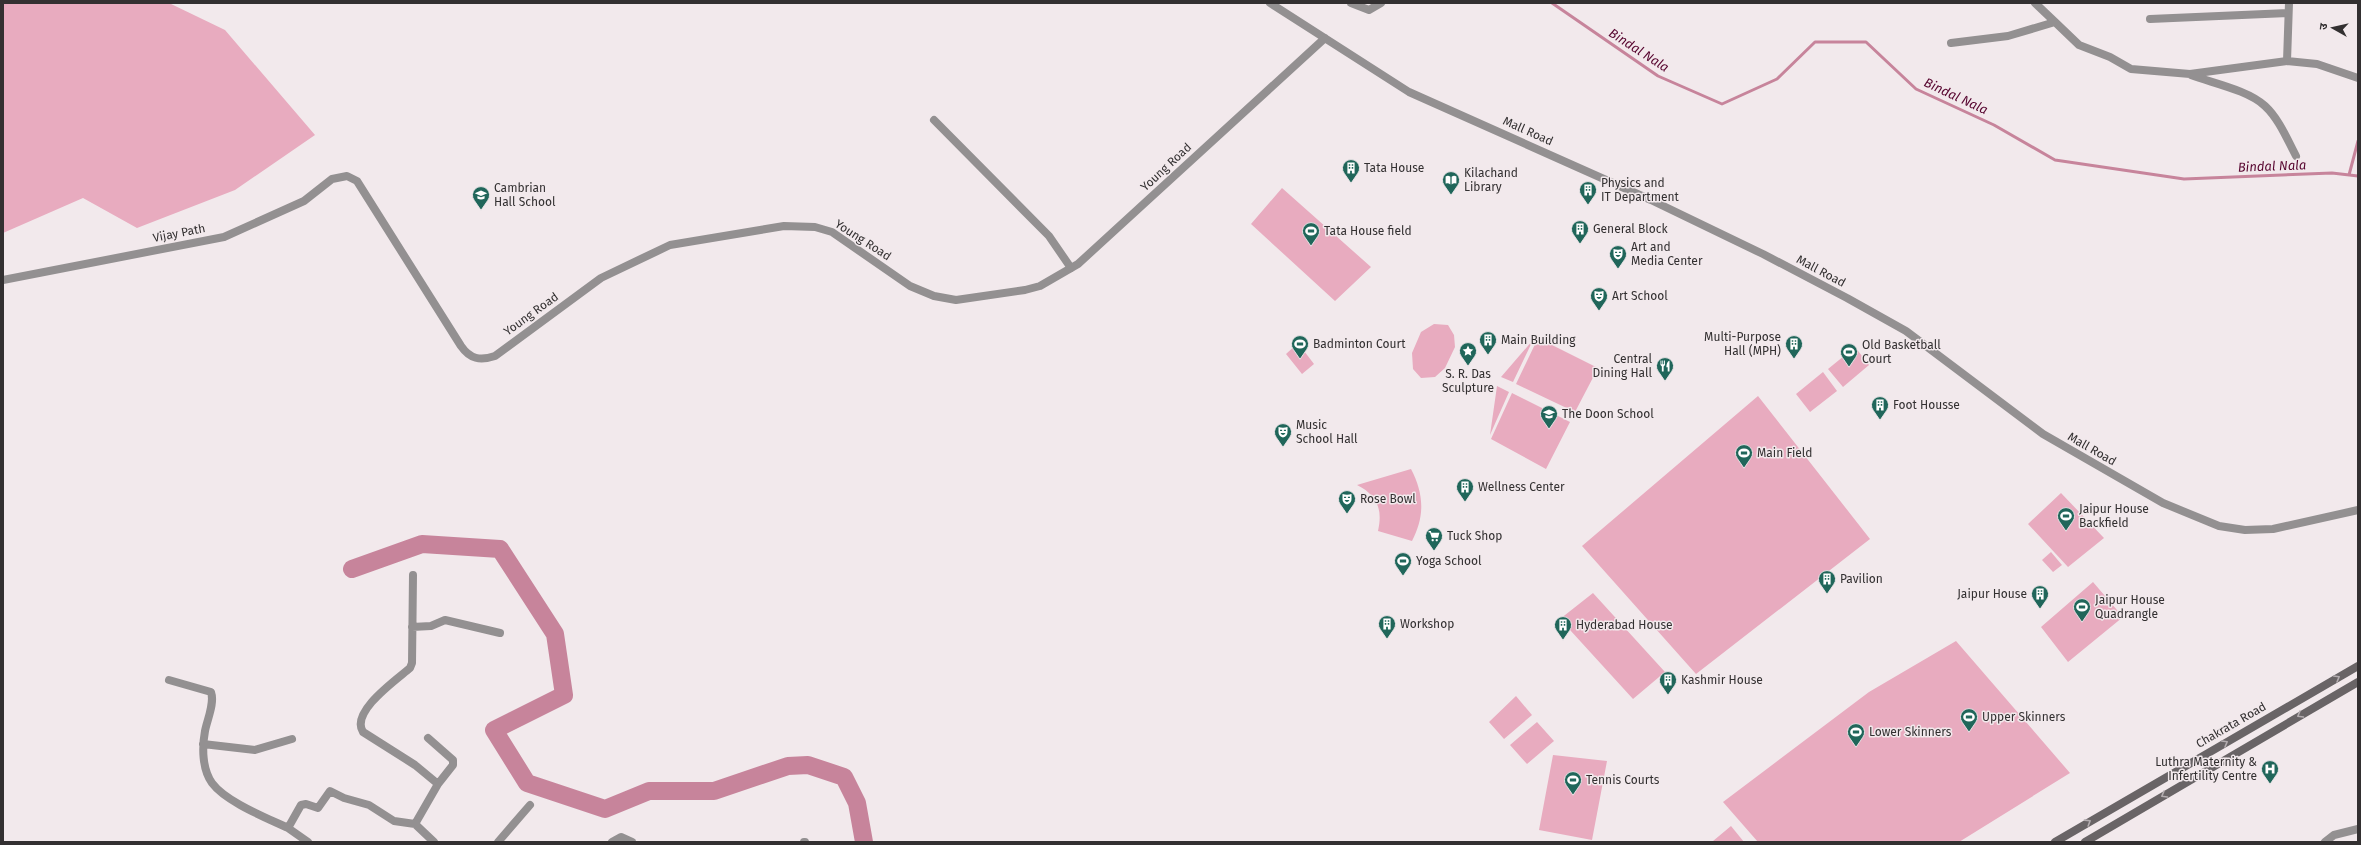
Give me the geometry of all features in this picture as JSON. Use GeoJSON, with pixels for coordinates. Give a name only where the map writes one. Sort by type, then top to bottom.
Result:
{"type":"FeatureCollection","features":[{"type":"Feature","properties":{"kind":"main road","name":"Chakrata Road"},"geometry":{"type":"LineString","coordinates":[[2055,842],[2358,666]]}},
{"type":"Feature","properties":{"kind":"main road"},"geometry":{"type":"LineString","coordinates":[[2084,842],[2358,682]]}},
{"type":"Feature","properties":{"kind":"street","name":"Mall Road"},"geometry":{"type":"LineString","coordinates":[[1270,3],[1409,92],[1651,200],[1763,254],[1906,331],[2043,434],[2163,503],[2219,526],[2245,530],[2273,529],[2358,510]]}},
{"type":"Feature","properties":{"kind":"street"},"geometry":{"type":"LineString","coordinates":[[1350,3],[1369,10],[1381,3]]}},
{"type":"Feature","properties":{"kind":"street"},"geometry":{"type":"LineString","coordinates":[[2035,3],[2079,45],[2110,57],[2125,67],[2139,70],[2190,74],[2287,62],[2317,64],[2358,78]]}},
{"type":"Feature","properties":{"kind":"street"},"geometry":{"type":"LineString","coordinates":[[2287,62],[2289,3]]}},
{"type":"Feature","properties":{"kind":"street"},"geometry":{"type":"LineString","coordinates":[[2150,19],[2288,13]]}},
{"type":"Feature","properties":{"kind":"street"},"geometry":{"type":"LineString","coordinates":[[1951,43],[2008,36],[2055,22]]}},
{"type":"Feature","properties":{"kind":"street","name":"Young Road"},"geometry":{"type":"LineString","coordinates":[[346,176],[357,181],[461,346],[467,354],[478,359],[495,356],[601,278],[670,245],[784,226],[815,227],[832,232],[910,286],[934,296],[956,300],[1025,290],[1040,286],[1072,268],[1324,38]]}},
{"type":"Feature","properties":{"kind":"street"},"geometry":{"type":"LineString","coordinates":[[2190,74],[2246,94],[2264,105],[2282,129],[2296,156]]}},
{"type":"Feature","properties":{"kind":"street"},"geometry":{"type":"LineString","coordinates":[[934,120],[1049,236],[1072,268]]}},
{"type":"Feature","properties":{"kind":"street","name":"Vijay Path"},"geometry":{"type":"LineString","coordinates":[[3,280],[224,237],[304,201],[332,179],[346,176]]}},
{"type":"Feature","properties":{"kind":"street"},"geometry":{"type":"LineString","coordinates":[[413,575],[413,659],[410,668],[376,696],[365,711],[360,721],[360,728],[362,732],[415,765],[438,784]]}},
{"type":"Feature","properties":{"kind":"street"},"geometry":{"type":"LineString","coordinates":[[412,627],[431,626],[445,620],[500,633]]}},
{"type":"Feature","properties":{"kind":"street"},"geometry":{"type":"LineString","coordinates":[[169,680],[210,692],[212,700],[203,744],[208,777],[214,786],[245,808],[288,828],[308,842]]}},
{"type":"Feature","properties":{"kind":"street"},"geometry":{"type":"LineString","coordinates":[[415,824],[438,784],[453,765],[453,760],[428,738]]}},
{"type":"Feature","properties":{"kind":"street"},"geometry":{"type":"LineString","coordinates":[[203,744],[255,750],[292,739]]}},
{"type":"Feature","properties":{"kind":"street"},"geometry":{"type":"LineString","coordinates":[[288,828],[302,805],[306,804],[318,808],[330,791],[344,798],[369,805],[394,821],[415,824],[434,842]]}},
{"type":"Feature","properties":{"kind":"street"},"geometry":{"type":"LineString","coordinates":[[498,842],[530,805]]}},
{"type":"Feature","properties":{"kind":"street"},"geometry":{"type":"LineString","coordinates":[[2325,842],[2334,835],[2358,829]]}},
{"type":"Feature","properties":{"kind":"street"},"geometry":{"type":"LineString","coordinates":[[612,842],[618,837],[632,842]]}},
{"type":"Feature","properties":{"kind":"shaded area"},"geometry":{"type":"Polygon","coordinates":[[[3,3],[169,3],[225,30],[315,135],[235,190],[137,228],[83,198],[3,233],[3,3]]]}},
{"type":"Feature","properties":{"kind":"shaded area","name":"Tata House field"},"geometry":{"type":"Polygon","coordinates":[[[1282,188],[1371,267],[1335,301],[1251,224],[1282,188]]]}},
{"type":"Feature","properties":{"kind":"shaded area"},"geometry":{"type":"Polygon","coordinates":[[[1434,324],[1448,325],[1454,335],[1455,347],[1445,368],[1435,377],[1421,378],[1413,369],[1412,353],[1421,332],[1434,324]]]}},
{"type":"Feature","properties":{"kind":"shaded area"},"geometry":{"type":"Polygon","coordinates":[[[1538,338],[1598,368],[1575,412],[1516,384],[1538,338]]]}},
{"type":"Feature","properties":{"kind":"shaded area"},"geometry":{"type":"Polygon","coordinates":[[[1533,340],[1513,382],[1501,377],[1533,340]]]}},
{"type":"Feature","properties":{"kind":"shaded area","name":"Badminton Court"},"geometry":{"type":"Polygon","coordinates":[[[1298,343],[1314,364],[1302,374],[1286,354],[1298,343]]]}},
{"type":"Feature","properties":{"kind":"shaded area","name":"Old Basketball Court"},"geometry":{"type":"Polygon","coordinates":[[[1855,347],[1869,365],[1843,387],[1828,369],[1855,347]]]}},
{"type":"Feature","properties":{"kind":"shaded area","name":"Old Basketball Court"},"geometry":{"type":"Polygon","coordinates":[[[1823,372],[1837,391],[1810,412],[1796,394],[1823,372]]]}},
{"type":"Feature","properties":{"kind":"shaded area"},"geometry":{"type":"Polygon","coordinates":[[[1497,386],[1509,392],[1490,435],[1497,386]]]}},
{"type":"Feature","properties":{"kind":"shaded area"},"geometry":{"type":"Polygon","coordinates":[[[1512,393],[1570,422],[1546,469],[1491,439],[1512,393]]]}},
{"type":"Feature","properties":{"kind":"shaded area","name":"Main Field"},"geometry":{"type":"Polygon","coordinates":[[[1758,396],[1870,539],[1696,674],[1582,546],[1758,396]]]}},
{"type":"Feature","properties":{"kind":"shaded area"},"geometry":{"type":"Polygon","coordinates":[[[1411,469],[1418,487],[1421,505],[1419,523],[1412,541],[1378,531],[1380,516],[1377,504],[1369,493],[1357,485],[1411,469]]]}},
{"type":"Feature","properties":{"kind":"shaded area","name":"Jaipur House Backfield"},"geometry":{"type":"Polygon","coordinates":[[[2061,493],[2104,538],[2068,567],[2028,524],[2061,493]]]}},
{"type":"Feature","properties":{"kind":"shaded area"},"geometry":{"type":"Polygon","coordinates":[[[2051,552],[2062,565],[2053,572],[2042,560],[2051,552]]]}},
{"type":"Feature","properties":{"kind":"shaded area","name":"Jaipur House Quadrangle"},"geometry":{"type":"Polygon","coordinates":[[[2093,582],[2123,617],[2068,662],[2041,627],[2093,582]]]}},
{"type":"Feature","properties":{"kind":"shaded area"},"geometry":{"type":"Polygon","coordinates":[[[1593,593],[1665,672],[1633,699],[1560,619],[1593,593]]]}},
{"type":"Feature","properties":{"kind":"shaded area"},"geometry":{"type":"Polygon","coordinates":[[[1956,641],[2070,773],[1959,842],[1758,842],[1723,802],[1869,692],[1956,641]]]}},
{"type":"Feature","properties":{"kind":"shaded area"},"geometry":{"type":"Polygon","coordinates":[[[1516,696],[1532,715],[1504,739],[1489,722],[1516,696]]]}},
{"type":"Feature","properties":{"kind":"shaded area"},"geometry":{"type":"Polygon","coordinates":[[[1537,722],[1554,741],[1527,764],[1510,745],[1537,722]]]}},
{"type":"Feature","properties":{"kind":"shaded area","name":"Tennis Courts"},"geometry":{"type":"Polygon","coordinates":[[[1553,755],[1607,761],[1592,840],[1539,830],[1553,755]]]}},
{"type":"Feature","properties":{"kind":"shaded area"},"geometry":{"type":"Polygon","coordinates":[[[1731,826],[1744,842],[1713,841],[1731,826]]]}},
{"type":"Feature","properties":{"kind":"waterway","name":"Bindal Nala"},"geometry":{"type":"LineString","coordinates":[[1552,3],[1658,76],[1722,104],[1777,79],[1815,42],[1866,42],[1916,89],[1994,125],[2055,160],[2184,179],[2332,173],[2358,176]]}},
{"type":"Feature","properties":{"kind":"waterway"},"geometry":{"type":"LineString","coordinates":[[2349,175],[2358,141]]}},
{"type":"Feature","properties":{"kind":"waterway"},"geometry":{"type":"LineString","coordinates":[[352,569],[422,544],[500,549],[555,634],[564,695],[494,730],[527,783],[605,809],[649,791],[714,791],[788,766],[808,765],[844,777],[857,803],[864,842]]}},
{"type":"Feature","properties":{"kind":"place","name":"Tata House"},"geometry":{"type":"Point","coordinates":[1351,183]}},
{"type":"Feature","properties":{"kind":"place","name":"Kilachand Library"},"geometry":{"type":"Point","coordinates":[1451,195]}},
{"type":"Feature","properties":{"kind":"place","name":"Physics and IT Department"},"geometry":{"type":"Point","coordinates":[1588,205]}},
{"type":"Feature","properties":{"kind":"place","name":"Cambrian Hall School"},"geometry":{"type":"Point","coordinates":[481,210]}},
{"type":"Feature","properties":{"kind":"place","name":"General Block"},"geometry":{"type":"Point","coordinates":[1580,244]}},
{"type":"Feature","properties":{"kind":"place","name":"Tata House field"},"geometry":{"type":"Point","coordinates":[1311,246]}},
{"type":"Feature","properties":{"kind":"place","name":"Art and Media Center"},"geometry":{"type":"Point","coordinates":[1618,269]}},
{"type":"Feature","properties":{"kind":"place","name":"Art School"},"geometry":{"type":"Point","coordinates":[1599,311]}},
{"type":"Feature","properties":{"kind":"place","name":"Main Building"},"geometry":{"type":"Point","coordinates":[1488,355]}},
{"type":"Feature","properties":{"kind":"place","name":"Badminton Court"},"geometry":{"type":"Point","coordinates":[1300,359]}},
{"type":"Feature","properties":{"kind":"place","name":"Multi-Purpose Hall (MPH)"},"geometry":{"type":"Point","coordinates":[1794,359]}},
{"type":"Feature","properties":{"kind":"place","name":"S. R. Das Sculpture"},"geometry":{"type":"Point","coordinates":[1468,366]}},
{"type":"Feature","properties":{"kind":"place","name":"Old Basketball Court"},"geometry":{"type":"Point","coordinates":[1849,367]}},
{"type":"Feature","properties":{"kind":"place","name":"Central Dining Hall"},"geometry":{"type":"Point","coordinates":[1665,381]}},
{"type":"Feature","properties":{"kind":"place","name":"Foot Housse"},"geometry":{"type":"Point","coordinates":[1880,420]}},
{"type":"Feature","properties":{"kind":"place","name":"The Doon School"},"geometry":{"type":"Point","coordinates":[1549,429]}},
{"type":"Feature","properties":{"kind":"place","name":"Music School Hall"},"geometry":{"type":"Point","coordinates":[1283,447]}},
{"type":"Feature","properties":{"kind":"place","name":"Main Field"},"geometry":{"type":"Point","coordinates":[1744,468]}},
{"type":"Feature","properties":{"kind":"place","name":"Wellness Center"},"geometry":{"type":"Point","coordinates":[1465,502]}},
{"type":"Feature","properties":{"kind":"place","name":"Rose Bowl"},"geometry":{"type":"Point","coordinates":[1347,514]}},
{"type":"Feature","properties":{"kind":"place","name":"Jaipur House Backfield"},"geometry":{"type":"Point","coordinates":[2066,531]}},
{"type":"Feature","properties":{"kind":"place","name":"Tuck Shop"},"geometry":{"type":"Point","coordinates":[1434,551]}},
{"type":"Feature","properties":{"kind":"place","name":"Yoga School"},"geometry":{"type":"Point","coordinates":[1403,576]}},
{"type":"Feature","properties":{"kind":"place","name":"Pavilion"},"geometry":{"type":"Point","coordinates":[1827,594]}},
{"type":"Feature","properties":{"kind":"place","name":"Jaipur House"},"geometry":{"type":"Point","coordinates":[2040,609]}},
{"type":"Feature","properties":{"kind":"place","name":"Jaipur House Quadrangle"},"geometry":{"type":"Point","coordinates":[2082,622]}},
{"type":"Feature","properties":{"kind":"place","name":"Workshop"},"geometry":{"type":"Point","coordinates":[1387,639]}},
{"type":"Feature","properties":{"kind":"place","name":"Hyderabad House"},"geometry":{"type":"Point","coordinates":[1563,640]}},
{"type":"Feature","properties":{"kind":"place","name":"Kashmir House"},"geometry":{"type":"Point","coordinates":[1668,695]}},
{"type":"Feature","properties":{"kind":"place","name":"Upper Skinners"},"geometry":{"type":"Point","coordinates":[1969,732]}},
{"type":"Feature","properties":{"kind":"place","name":"Lower Skinners"},"geometry":{"type":"Point","coordinates":[1856,747]}},
{"type":"Feature","properties":{"kind":"place","name":"Luthra Maternity & Infertility Centre"},"geometry":{"type":"Point","coordinates":[2270,784]}},
{"type":"Feature","properties":{"kind":"place","name":"Tennis Courts"},"geometry":{"type":"Point","coordinates":[1573,795]}}]}
